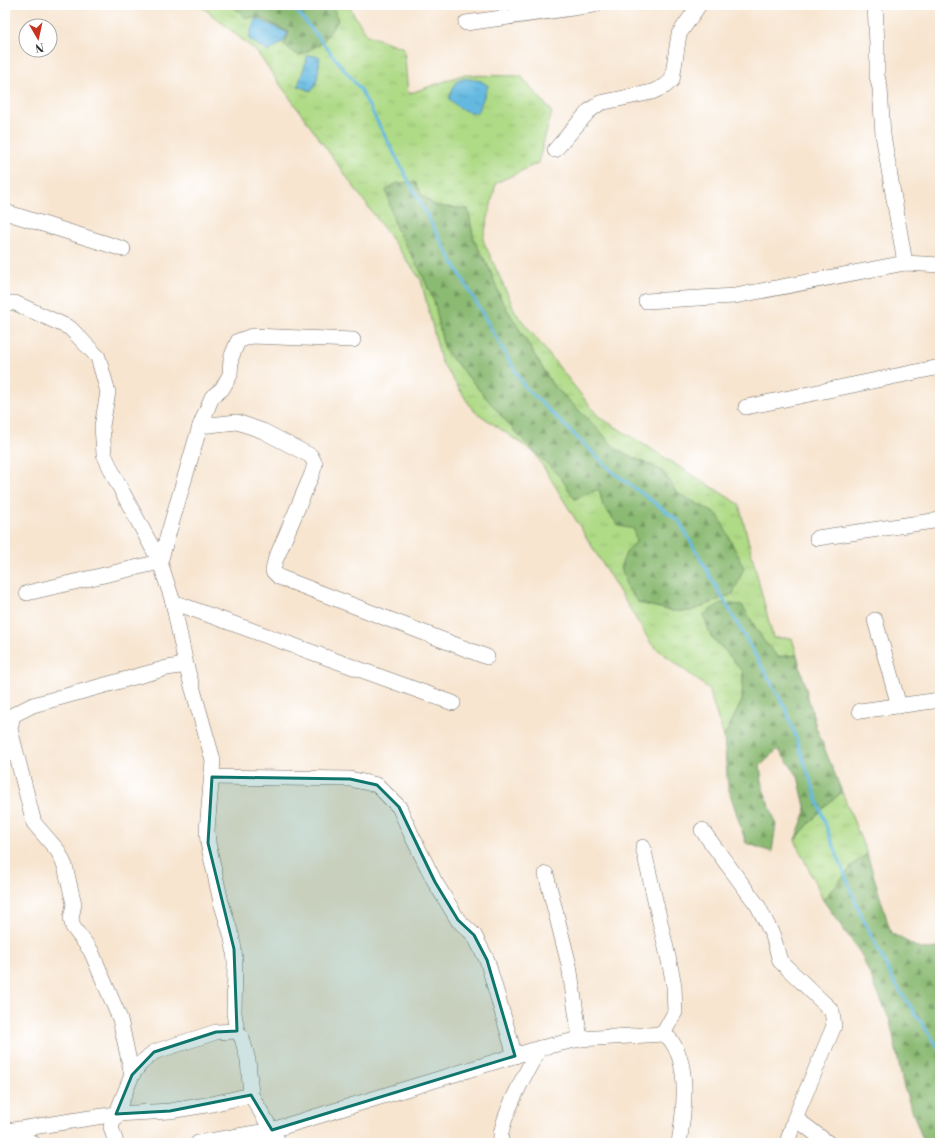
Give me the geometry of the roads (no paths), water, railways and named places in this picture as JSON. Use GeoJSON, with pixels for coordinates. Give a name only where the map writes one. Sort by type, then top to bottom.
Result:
{"type":"FeatureCollection","features":[{"type":"Feature","properties":{"kind":"street"},"geometry":{"type":"LineString","coordinates":[[466,23],[594,5]]}},
{"type":"Feature","properties":{"kind":"street"},"geometry":{"type":"LineString","coordinates":[[555,150],[589,111],[600,103],[652,92],[665,86],[672,80],[678,34],[699,5]]}},
{"type":"Feature","properties":{"kind":"street"},"geometry":{"type":"LineString","coordinates":[[875,5],[877,76],[880,88],[883,135],[905,263]]}},
{"type":"Feature","properties":{"kind":"street"},"geometry":{"type":"LineString","coordinates":[[5,212],[123,249]]}},
{"type":"Feature","properties":{"kind":"street"},"geometry":{"type":"LineString","coordinates":[[646,300],[735,296],[905,263],[940,265]]}},
{"type":"Feature","properties":{"kind":"street"},"geometry":{"type":"LineString","coordinates":[[5,303],[15,303],[70,328],[98,357],[108,392],[102,426],[104,454],[116,480],[160,562],[173,602],[186,665],[213,760],[207,830],[208,843],[221,902],[234,949],[234,1013],[237,1031],[242,1038],[248,1060],[251,1095],[276,1137]]}},
{"type":"Feature","properties":{"kind":"street"},"geometry":{"type":"LineString","coordinates":[[160,562],[200,426],[212,397],[222,389],[230,375],[231,358],[238,341],[252,336],[353,340]]}},
{"type":"Feature","properties":{"kind":"street"},"geometry":{"type":"LineString","coordinates":[[746,407],[940,367]]}},
{"type":"Feature","properties":{"kind":"street"},"geometry":{"type":"LineString","coordinates":[[200,426],[237,422],[263,431],[311,456],[315,464],[312,474],[275,561],[273,570],[279,577],[488,657]]}},
{"type":"Feature","properties":{"kind":"street"},"geometry":{"type":"LineString","coordinates":[[817,538],[940,520]]}},
{"type":"Feature","properties":{"kind":"street"},"geometry":{"type":"LineString","coordinates":[[27,593],[160,562]]}},
{"type":"Feature","properties":{"kind":"street"},"geometry":{"type":"LineString","coordinates":[[173,602],[453,703]]}},
{"type":"Feature","properties":{"kind":"street"},"geometry":{"type":"LineString","coordinates":[[875,620],[899,706]]}},
{"type":"Feature","properties":{"kind":"street"},"geometry":{"type":"LineString","coordinates":[[132,1075],[120,1019],[91,951],[73,927],[71,918],[74,904],[65,866],[58,851],[34,823],[10,729],[12,715],[33,705],[167,668],[186,665]]}},
{"type":"Feature","properties":{"kind":"street"},"geometry":{"type":"LineString","coordinates":[[860,711],[940,700]]}},
{"type":"Feature","properties":{"kind":"street"},"geometry":{"type":"LineString","coordinates":[[212,777],[350,779],[377,786],[399,807],[435,882],[458,920],[474,935],[487,960],[515,1056]]}},
{"type":"Feature","properties":{"kind":"street"},"geometry":{"type":"LineString","coordinates":[[702,830],[758,906],[773,936],[780,961],[832,1011],[834,1026],[795,1118],[787,1143]]}},
{"type":"Feature","properties":{"kind":"street"},"geometry":{"type":"LineString","coordinates":[[643,847],[674,986],[675,1012],[663,1034]]}},
{"type":"Feature","properties":{"kind":"street"},"geometry":{"type":"LineString","coordinates":[[546,874],[569,965],[580,1039]]}},
{"type":"Feature","properties":{"kind":"street"},"geometry":{"type":"LineString","coordinates":[[116,1143],[111,1127],[132,1075],[140,1064],[154,1052],[216,1032],[237,1031]]}},
{"type":"Feature","properties":{"kind":"street"},"geometry":{"type":"LineString","coordinates":[[198,1143],[276,1137],[540,1048],[580,1039],[663,1034],[671,1040],[678,1051],[683,1077],[684,1112],[679,1143]]}},
{"type":"Feature","properties":{"kind":"street"},"geometry":{"type":"LineString","coordinates":[[502,1143],[500,1139],[502,1129],[510,1107],[525,1074],[540,1048]]}},
{"type":"Feature","properties":{"kind":"street"},"geometry":{"type":"LineString","coordinates":[[6,1131],[116,1114],[170,1111],[212,1104],[251,1095]]}},
{"type":"Feature","properties":{"kind":"street"},"geometry":{"type":"LineString","coordinates":[[795,1118],[828,1143]]}},
{"type":"Feature","properties":{"kind":"street"},"geometry":{"type":"LineString","coordinates":[[6,1131],[33,1143]]}},
{"type":"Feature","properties":{"kind":"water"},"geometry":{"type":"Polygon","coordinates":[[[256,18],[288,33],[283,42],[268,52],[249,39],[256,18]]]}},
{"type":"Feature","properties":{"kind":"water"},"geometry":{"type":"Polygon","coordinates":[[[308,55],[320,57],[316,84],[311,91],[298,86],[308,55]]]}},
{"type":"Feature","properties":{"kind":"water"},"geometry":{"type":"Polygon","coordinates":[[[463,78],[481,81],[488,86],[478,112],[466,111],[449,99],[455,83],[463,78]]]}},
{"type":"Feature","properties":{"kind":"waterway"},"geometry":{"type":"LineString","coordinates":[[292,5],[360,89],[438,236],[524,386],[613,472],[679,521],[786,709],[830,837],[859,910],[894,982],[940,1050]]}}]}
